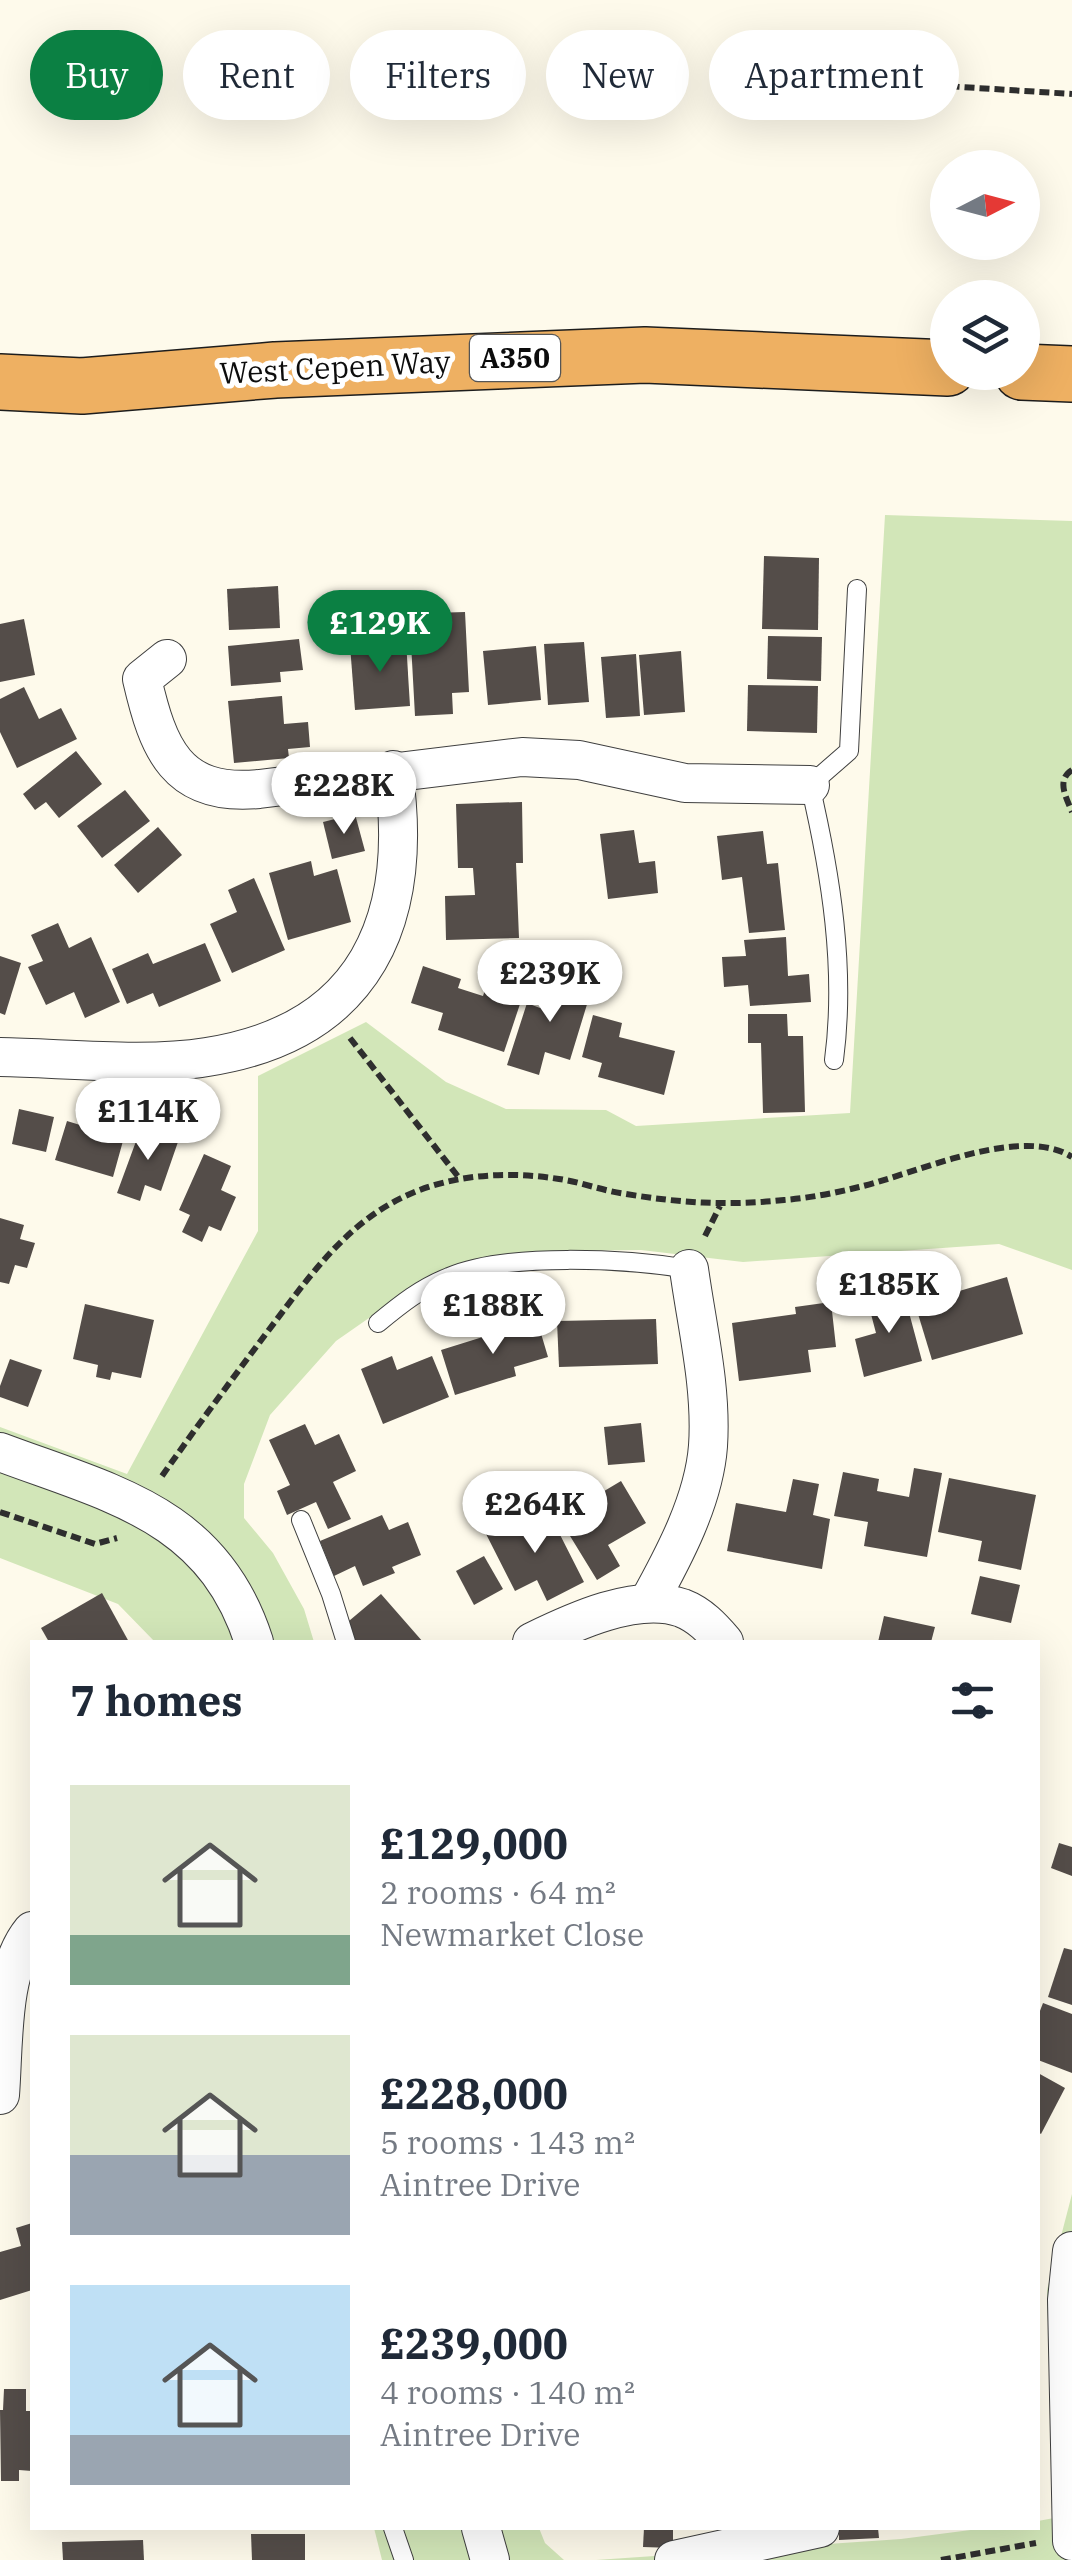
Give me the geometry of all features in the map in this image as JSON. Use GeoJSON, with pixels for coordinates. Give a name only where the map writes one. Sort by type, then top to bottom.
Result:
{"type":"FeatureCollection","features":[{"type":"Feature","properties":{"kind":"highway","name":"West Cepen Way"},"geometry":{"type":"LineString","coordinates":[[0,382],[82,386],[274,370],[645,355],[930,367]]}},
{"type":"Feature","properties":{"kind":"highway"},"geometry":{"type":"LineString","coordinates":[[1040,373],[1072,374]]}},
{"type":"Feature","properties":{"kind":"highway","name":"West Cepen Way"},"geometry":{"type":"LineString","coordinates":[[0,416],[82,386]]}},
{"type":"Feature","properties":{"kind":"street"},"geometry":{"type":"LineString","coordinates":[[142,669],[157,737],[176,765],[204,784],[240,790],[522,757],[579,760],[685,783],[810,786]]}},
{"type":"Feature","properties":{"kind":"street"},"geometry":{"type":"LineString","coordinates":[[0,1057],[207,1058],[277,1039],[306,1026],[327,1010],[362,970],[390,911],[400,847],[393,770]]}},
{"type":"Feature","properties":{"kind":"street"},"geometry":{"type":"LineString","coordinates":[[648,1603],[685,1528],[708,1450],[706,1388],[689,1270]]}},
{"type":"Feature","properties":{"kind":"street"},"geometry":{"type":"LineString","coordinates":[[0,1452],[142,1505],[201,1549],[244,1611],[253,1640]]}},
{"type":"Feature","properties":{"kind":"street"},"geometry":{"type":"LineString","coordinates":[[537,1640],[648,1603],[684,1608],[722,1640]]}},
{"type":"Feature","properties":{"kind":"street"},"geometry":{"type":"LineString","coordinates":[[0,2095],[7,1974],[16,1941]]}},
{"type":"Feature","properties":{"kind":"street"},"geometry":{"type":"LineString","coordinates":[[1072,2251],[1066,2300],[1072,2539]]}},
{"type":"Feature","properties":{"kind":"street"},"geometry":{"type":"LineString","coordinates":[[482,2530],[490,2560]]}},
{"type":"Feature","properties":{"kind":"street"},"geometry":{"type":"LineString","coordinates":[[674,2560],[811,2530]]}},
{"type":"Feature","properties":{"kind":"lane"},"geometry":{"type":"LineString","coordinates":[[834,1060],[840,1016],[836,949],[827,860],[810,786],[849,751],[856,589]]}},
{"type":"Feature","properties":{"kind":"lane"},"geometry":{"type":"LineString","coordinates":[[378,1323],[413,1294],[453,1274],[509,1263],[655,1264],[689,1270]]}},
{"type":"Feature","properties":{"kind":"lane"},"geometry":{"type":"LineString","coordinates":[[301,1520],[345,1640]]}},
{"type":"Feature","properties":{"kind":"lane"},"geometry":{"type":"LineString","coordinates":[[394,2530],[404,2560]]}},
{"type":"Feature","properties":{"kind":"path"},"geometry":{"type":"LineString","coordinates":[[959,87],[1072,94]]}},
{"type":"Feature","properties":{"kind":"path"},"geometry":{"type":"LineString","coordinates":[[1072,770],[1062,784],[1072,812]]}},
{"type":"Feature","properties":{"kind":"path"},"geometry":{"type":"LineString","coordinates":[[327,1010],[460,1179]]}},
{"type":"Feature","properties":{"kind":"path"},"geometry":{"type":"LineString","coordinates":[[940,2560],[1072,2539]]}},
{"type":"Feature","properties":{"kind":"green space"},"geometry":{"type":"Polygon","coordinates":[[[885,515],[1072,521],[1072,1270],[999,1244],[743,1262],[641,1250],[544,1251],[463,1269],[402,1295],[336,1341],[270,1415],[244,1484],[244,1518],[273,1553],[304,1609],[313,1640],[153,1640],[118,1604],[0,1558],[0,1427],[127,1474],[258,1231],[258,1076],[366,1022],[446,1082],[506,1109],[606,1110],[636,1126],[850,1113],[885,515]]]}},
{"type":"Feature","properties":{"kind":"green space"},"geometry":{"type":"Polygon","coordinates":[[[1072,2194],[1072,2560],[596,2560],[901,2539],[971,2530],[1040,2530],[1040,2521],[1054,2518],[1047,2290],[1072,2194]]]}},
{"type":"Feature","properties":{"kind":"green space"},"geometry":{"type":"Polygon","coordinates":[[[374,2530],[540,2530],[545,2543],[564,2560],[382,2560],[374,2530]]]}},
{"type":"Feature","properties":{"kind":"building"},"geometry":{"type":"Polygon","coordinates":[[[764,556],[819,558],[818,630],[762,629],[764,556]]]}},
{"type":"Feature","properties":{"kind":"building"},"geometry":{"type":"Polygon","coordinates":[[[278,586],[280,628],[229,630],[227,589],[278,586]]]}},
{"type":"Feature","properties":{"kind":"building"},"geometry":{"type":"Polygon","coordinates":[[[465,612],[469,692],[452,693],[453,714],[415,716],[411,643],[433,642],[432,613],[465,612]]]}},
{"type":"Feature","properties":{"kind":"building"},"geometry":{"type":"Polygon","coordinates":[[[24,619],[35,675],[0,682],[0,624],[24,619]]]}},
{"type":"Feature","properties":{"kind":"building"},"geometry":{"type":"Polygon","coordinates":[[[768,636],[822,637],[821,681],[767,679],[768,636]]]}},
{"type":"Feature","properties":{"kind":"building"},"geometry":{"type":"Polygon","coordinates":[[[299,639],[303,670],[280,672],[281,682],[231,686],[228,646],[299,639]]]}},
{"type":"Feature","properties":{"kind":"building"},"geometry":{"type":"Polygon","coordinates":[[[406,641],[410,706],[355,710],[350,645],[406,641]]]}},
{"type":"Feature","properties":{"kind":"building"},"geometry":{"type":"Polygon","coordinates":[[[584,642],[589,702],[548,705],[544,644],[584,642]]]}},
{"type":"Feature","properties":{"kind":"building"},"geometry":{"type":"Polygon","coordinates":[[[536,646],[541,700],[488,705],[483,651],[536,646]]]}},
{"type":"Feature","properties":{"kind":"building"},"geometry":{"type":"Polygon","coordinates":[[[681,651],[685,712],[644,715],[639,655],[681,651]]]}},
{"type":"Feature","properties":{"kind":"building"},"geometry":{"type":"Polygon","coordinates":[[[636,654],[640,716],[606,718],[601,657],[636,654]]]}},
{"type":"Feature","properties":{"kind":"building"},"geometry":{"type":"Polygon","coordinates":[[[748,685],[818,686],[817,733],[747,731],[748,685]]]}},
{"type":"Feature","properties":{"kind":"building"},"geometry":{"type":"Polygon","coordinates":[[[24,687],[39,719],[61,708],[77,739],[17,768],[0,732],[0,699],[24,687]]]}},
{"type":"Feature","properties":{"kind":"building"},"geometry":{"type":"Polygon","coordinates":[[[282,696],[284,724],[308,722],[310,747],[288,749],[289,758],[234,763],[228,701],[282,696]]]}},
{"type":"Feature","properties":{"kind":"building"},"geometry":{"type":"Polygon","coordinates":[[[76,751],[102,784],[59,818],[46,802],[35,810],[23,794],[76,751]]]}},
{"type":"Feature","properties":{"kind":"building"},"geometry":{"type":"Polygon","coordinates":[[[125,790],[150,821],[102,858],[77,826],[125,790]]]}},
{"type":"Feature","properties":{"kind":"building"},"geometry":{"type":"Polygon","coordinates":[[[522,802],[523,863],[516,863],[519,938],[446,940],[445,896],[475,895],[473,868],[458,868],[456,804],[522,802]]]}},
{"type":"Feature","properties":{"kind":"building"},"geometry":{"type":"Polygon","coordinates":[[[355,814],[365,851],[332,859],[323,822],[355,814]]]}},
{"type":"Feature","properties":{"kind":"building"},"geometry":{"type":"Polygon","coordinates":[[[158,827],[182,855],[138,893],[114,865],[158,827]]]}},
{"type":"Feature","properties":{"kind":"building"},"geometry":{"type":"Polygon","coordinates":[[[634,830],[639,863],[655,861],[658,893],[608,899],[600,834],[634,830]]]}},
{"type":"Feature","properties":{"kind":"building"},"geometry":{"type":"Polygon","coordinates":[[[763,831],[767,864],[778,863],[785,930],[749,933],[742,877],[722,880],[717,836],[763,831]]]}},
{"type":"Feature","properties":{"kind":"building"},"geometry":{"type":"Polygon","coordinates":[[[311,861],[314,876],[337,869],[351,922],[288,940],[269,873],[311,861]]]}},
{"type":"Feature","properties":{"kind":"building"},"geometry":{"type":"Polygon","coordinates":[[[254,878],[285,950],[232,973],[210,924],[237,912],[228,890],[254,878]]]}},
{"type":"Feature","properties":{"kind":"building"},"geometry":{"type":"Polygon","coordinates":[[[58,923],[69,948],[91,937],[120,1002],[85,1018],[74,992],[46,1005],[28,967],[43,961],[31,935],[58,923]]]}},
{"type":"Feature","properties":{"kind":"building"},"geometry":{"type":"Polygon","coordinates":[[[786,937],[788,976],[809,974],[811,1002],[750,1006],[748,985],[724,987],[722,957],[746,956],[744,940],[786,937]]]}},
{"type":"Feature","properties":{"kind":"building"},"geometry":{"type":"Polygon","coordinates":[[[205,943],[221,981],[159,1007],[153,993],[127,1004],[112,969],[148,953],[153,964],[205,943]]]}},
{"type":"Feature","properties":{"kind":"building"},"geometry":{"type":"Polygon","coordinates":[[[0,956],[21,963],[5,1015],[0,1013],[0,956]]]}},
{"type":"Feature","properties":{"kind":"building"},"geometry":{"type":"Polygon","coordinates":[[[423,966],[461,979],[458,988],[483,996],[491,972],[527,983],[504,1052],[438,1030],[443,1013],[411,1003],[423,966]]]}},
{"type":"Feature","properties":{"kind":"building"},"geometry":{"type":"Polygon","coordinates":[[[550,975],[592,988],[570,1060],[545,1052],[539,1075],[507,1065],[527,1003],[540,1008],[550,975]]]}},
{"type":"Feature","properties":{"kind":"building"},"geometry":{"type":"Polygon","coordinates":[[[748,1014],[787,1014],[788,1036],[803,1036],[805,1112],[763,1113],[761,1043],[748,1043],[748,1014]]]}},
{"type":"Feature","properties":{"kind":"building"},"geometry":{"type":"Polygon","coordinates":[[[593,1015],[622,1023],[619,1037],[675,1051],[664,1095],[598,1077],[602,1063],[582,1057],[593,1015]]]}},
{"type":"Feature","properties":{"kind":"building"},"geometry":{"type":"Polygon","coordinates":[[[97,1102],[131,1112],[113,1177],[55,1160],[67,1121],[90,1128],[97,1102]]]}},
{"type":"Feature","properties":{"kind":"building"},"geometry":{"type":"Polygon","coordinates":[[[19,1109],[54,1117],[46,1152],[12,1144],[19,1109]]]}},
{"type":"Feature","properties":{"kind":"building"},"geometry":{"type":"Polygon","coordinates":[[[142,1125],[179,1139],[161,1191],[145,1185],[140,1201],[117,1193],[142,1125]]]}},
{"type":"Feature","properties":{"kind":"building"},"geometry":{"type":"Polygon","coordinates":[[[204,1154],[231,1166],[221,1190],[236,1197],[221,1231],[209,1226],[202,1242],[182,1232],[190,1215],[179,1210],[204,1154]]]}},
{"type":"Feature","properties":{"kind":"building"},"geometry":{"type":"Polygon","coordinates":[[[0,1218],[24,1225],[20,1239],[35,1243],[27,1268],[15,1265],[9,1284],[0,1282],[0,1218]]]}},
{"type":"Feature","properties":{"kind":"building"},"geometry":{"type":"Polygon","coordinates":[[[1007,1277],[1023,1334],[932,1360],[915,1304],[1007,1277]]]}},
{"type":"Feature","properties":{"kind":"building"},"geometry":{"type":"Polygon","coordinates":[[[903,1290],[922,1361],[864,1377],[855,1339],[876,1333],[867,1299],[903,1290]]]}},
{"type":"Feature","properties":{"kind":"building"},"geometry":{"type":"Polygon","coordinates":[[[831,1302],[836,1347],[808,1350],[811,1372],[739,1381],[732,1323],[796,1314],[795,1307],[831,1302]]]}},
{"type":"Feature","properties":{"kind":"building"},"geometry":{"type":"Polygon","coordinates":[[[85,1304],[154,1320],[141,1378],[112,1372],[110,1380],[96,1377],[98,1365],[73,1359],[85,1304]]]}},
{"type":"Feature","properties":{"kind":"building"},"geometry":{"type":"Polygon","coordinates":[[[656,1319],[658,1364],[559,1367],[557,1321],[656,1319]]]}},
{"type":"Feature","properties":{"kind":"building"},"geometry":{"type":"Polygon","coordinates":[[[537,1320],[548,1357],[514,1367],[516,1376],[455,1395],[441,1350],[537,1320]]]}},
{"type":"Feature","properties":{"kind":"building"},"geometry":{"type":"Polygon","coordinates":[[[392,1356],[397,1370],[432,1356],[449,1397],[383,1424],[361,1369],[392,1356]]]}},
{"type":"Feature","properties":{"kind":"building"},"geometry":{"type":"Polygon","coordinates":[[[10,1359],[42,1370],[28,1407],[0,1397],[10,1359]]]}},
{"type":"Feature","properties":{"kind":"building"},"geometry":{"type":"Polygon","coordinates":[[[641,1423],[645,1462],[608,1465],[604,1427],[641,1423]]]}},
{"type":"Feature","properties":{"kind":"building"},"geometry":{"type":"Polygon","coordinates":[[[305,1424],[315,1445],[339,1434],[356,1471],[333,1482],[351,1519],[328,1529],[316,1502],[287,1515],[277,1491],[290,1485],[269,1440],[305,1424]]]}},
{"type":"Feature","properties":{"kind":"building"},"geometry":{"type":"Polygon","coordinates":[[[914,1468],[942,1473],[927,1557],[864,1546],[868,1522],[834,1516],[843,1472],[879,1479],[877,1491],[909,1497],[914,1468]]]}},
{"type":"Feature","properties":{"kind":"building"},"geometry":{"type":"Polygon","coordinates":[[[949,1478],[1036,1495],[1021,1570],[978,1561],[982,1541],[938,1532],[949,1478]]]}},
{"type":"Feature","properties":{"kind":"building"},"geometry":{"type":"Polygon","coordinates":[[[793,1479],[819,1484],[813,1515],[830,1519],[822,1569],[727,1551],[736,1503],[786,1512],[793,1479]]]}},
{"type":"Feature","properties":{"kind":"building"},"geometry":{"type":"Polygon","coordinates":[[[621,1481],[646,1523],[608,1545],[620,1566],[597,1580],[559,1518],[621,1481]]]}},
{"type":"Feature","properties":{"kind":"building"},"geometry":{"type":"Polygon","coordinates":[[[382,1515],[389,1530],[408,1522],[421,1555],[392,1567],[395,1573],[363,1586],[355,1566],[334,1576],[320,1541],[382,1515]]]}},
{"type":"Feature","properties":{"kind":"building"},"geometry":{"type":"Polygon","coordinates":[[[514,1515],[522,1532],[551,1517],[584,1582],[547,1601],[537,1580],[515,1591],[484,1530],[514,1515]]]}},
{"type":"Feature","properties":{"kind":"building"},"geometry":{"type":"Polygon","coordinates":[[[484,1556],[503,1589],[474,1605],[456,1571],[484,1556]]]}},
{"type":"Feature","properties":{"kind":"building"},"geometry":{"type":"Polygon","coordinates":[[[980,1576],[1020,1585],[1011,1623],[971,1614],[980,1576]]]}},
{"type":"Feature","properties":{"kind":"building"},"geometry":{"type":"Polygon","coordinates":[[[102,1593],[128,1640],[48,1640],[41,1628],[102,1593]]]}},
{"type":"Feature","properties":{"kind":"building"},"geometry":{"type":"Polygon","coordinates":[[[381,1594],[421,1640],[355,1640],[343,1626],[381,1594]]]}},
{"type":"Feature","properties":{"kind":"building"},"geometry":{"type":"Polygon","coordinates":[[[884,1616],[935,1627],[932,1640],[878,1640],[884,1616]]]}},
{"type":"Feature","properties":{"kind":"building"},"geometry":{"type":"Polygon","coordinates":[[[1059,1843],[1072,1847],[1072,1876],[1051,1868],[1059,1843]]]}},
{"type":"Feature","properties":{"kind":"building"},"geometry":{"type":"Polygon","coordinates":[[[1064,1948],[1072,1950],[1072,2005],[1048,1997],[1064,1948]]]}},
{"type":"Feature","properties":{"kind":"building"},"geometry":{"type":"Polygon","coordinates":[[[1043,2003],[1072,2014],[1072,2073],[1040,2061],[1043,2003]]]}},
{"type":"Feature","properties":{"kind":"building"},"geometry":{"type":"Polygon","coordinates":[[[1040,2074],[1065,2088],[1040,2133],[1040,2074]]]}},
{"type":"Feature","properties":{"kind":"building"},"geometry":{"type":"Polygon","coordinates":[[[30,2224],[30,2291],[0,2300],[0,2252],[21,2246],[16,2228],[30,2224]]]}},
{"type":"Feature","properties":{"kind":"building"},"geometry":{"type":"Polygon","coordinates":[[[4,2389],[26,2389],[30,2471],[19,2470],[19,2481],[1,2481],[4,2389]]]}},
{"type":"Feature","properties":{"kind":"building"},"geometry":{"type":"Polygon","coordinates":[[[644,2530],[673,2530],[673,2548],[643,2547],[644,2530]]]}},
{"type":"Feature","properties":{"kind":"building"},"geometry":{"type":"Polygon","coordinates":[[[839,2530],[878,2530],[879,2538],[839,2540],[839,2530]]]}},
{"type":"Feature","properties":{"kind":"building"},"geometry":{"type":"Polygon","coordinates":[[[251,2534],[305,2534],[305,2560],[252,2560],[251,2534]]]}},
{"type":"Feature","properties":{"kind":"building"},"geometry":{"type":"Polygon","coordinates":[[[143,2540],[144,2560],[63,2560],[62,2542],[143,2540]]]}}]}
